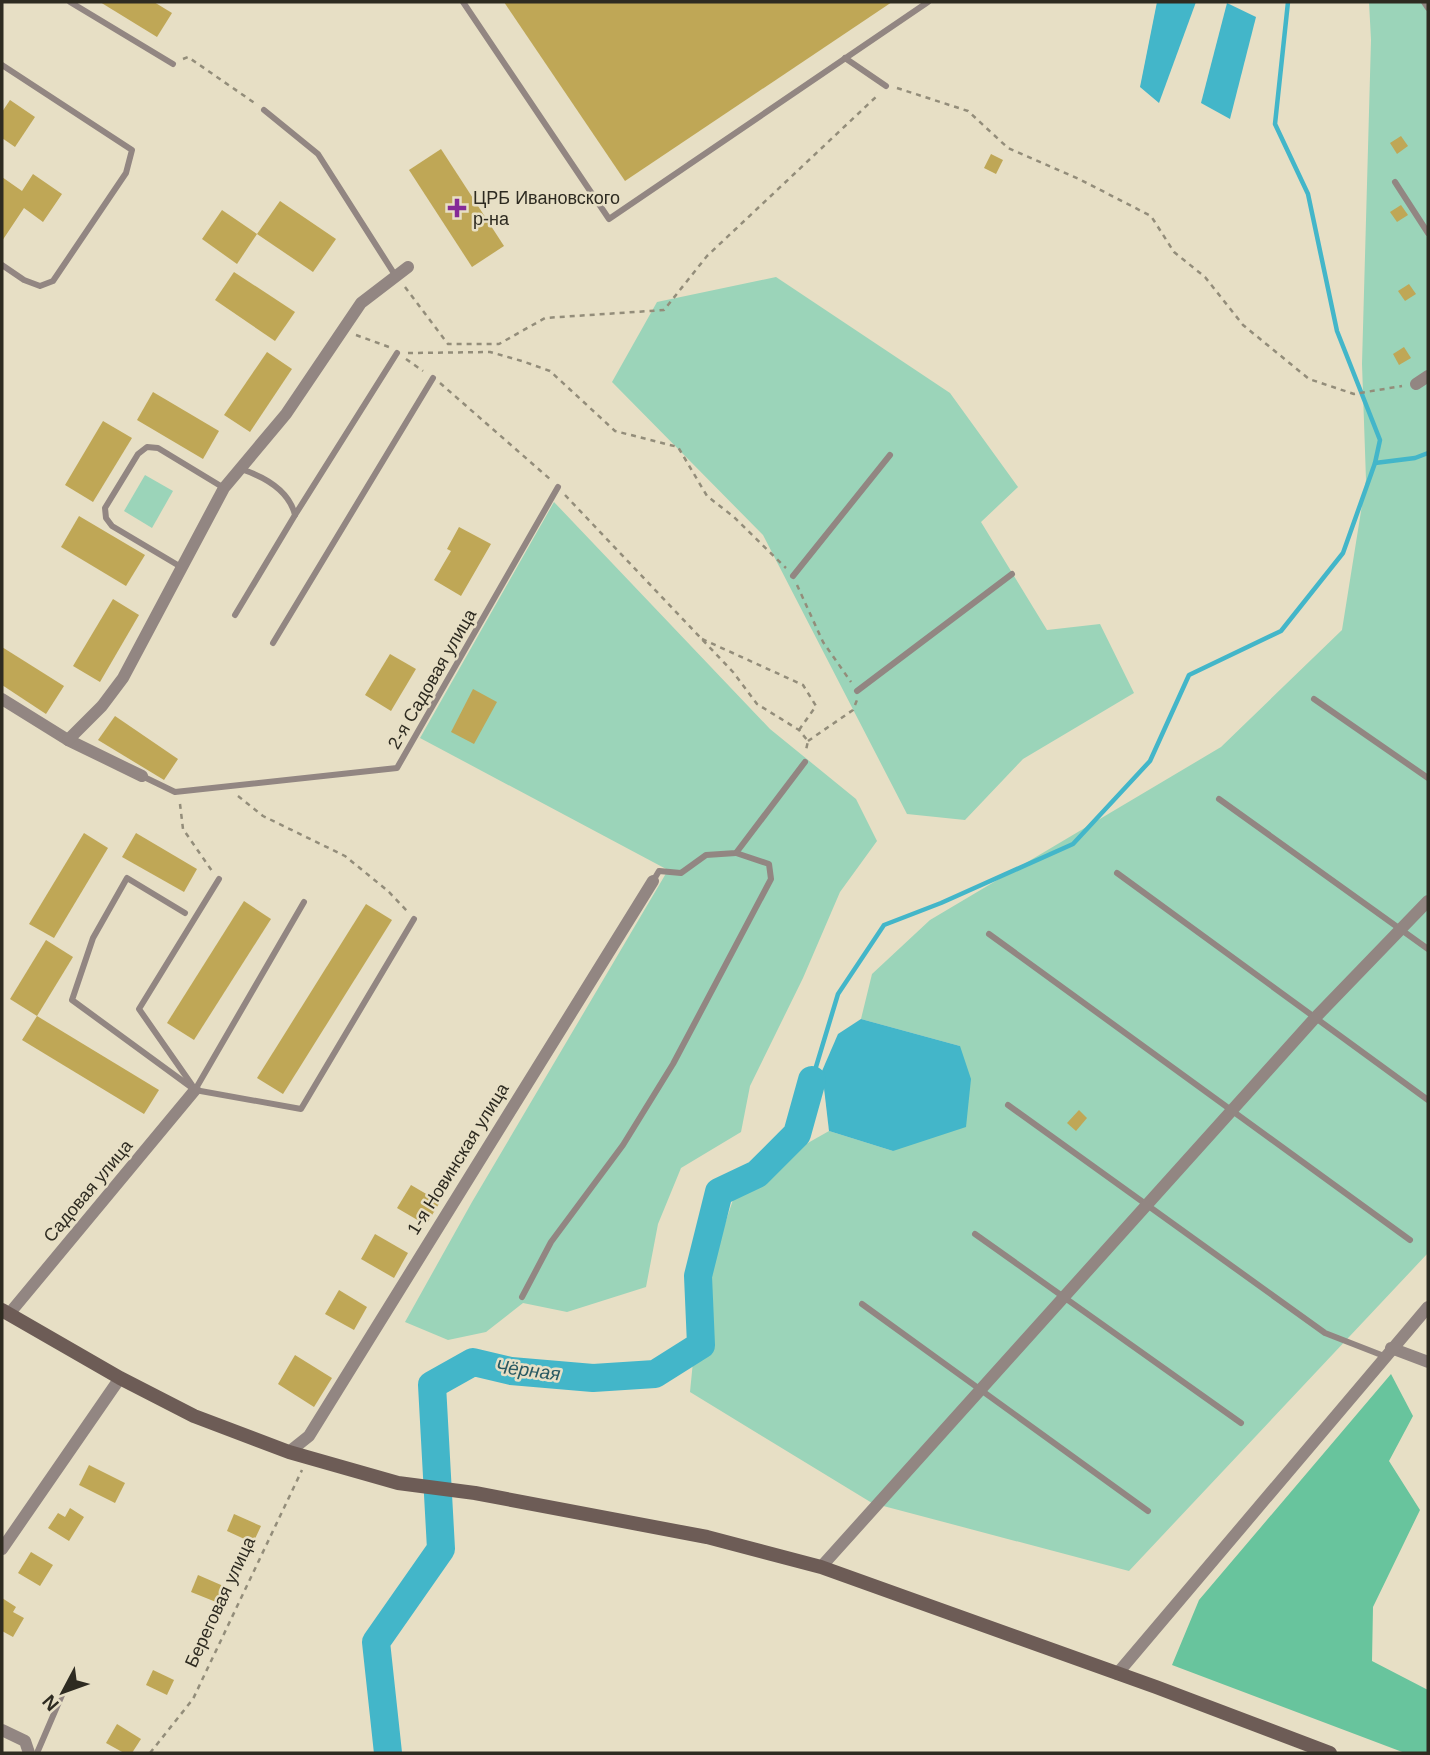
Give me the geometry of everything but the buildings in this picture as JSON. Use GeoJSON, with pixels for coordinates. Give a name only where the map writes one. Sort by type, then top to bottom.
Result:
{"type":"FeatureCollection","features":[{"type":"Feature","properties":{"kind":"main road"},"geometry":{"type":"LineString","coordinates":[[6,1312],[120,1378],[194,1416],[289,1452],[398,1483],[475,1493],[707,1537],[821,1567],[1330,1753]]}},
{"type":"Feature","properties":{"kind":"street"},"geometry":{"type":"LineString","coordinates":[[68,740],[116,688],[224,488],[286,414],[361,303],[408,267]]}},
{"type":"Feature","properties":{"kind":"street"},"geometry":{"type":"LineString","coordinates":[[1416,384],[1428,376]]}},
{"type":"Feature","properties":{"kind":"street"},"geometry":{"type":"LineString","coordinates":[[2,699],[68,740],[142,776]]}},
{"type":"Feature","properties":{"kind":"street","name":"1-я Новинская улица"},"geometry":{"type":"LineString","coordinates":[[289,1452],[309,1436],[653,881]]}},
{"type":"Feature","properties":{"kind":"street"},"geometry":{"type":"LineString","coordinates":[[821,1567],[1314,1019],[1428,901]]}},
{"type":"Feature","properties":{"kind":"street","name":"Садовая улица"},"geometry":{"type":"LineString","coordinates":[[6,1312],[195,1090]]}},
{"type":"Feature","properties":{"kind":"street"},"geometry":{"type":"LineString","coordinates":[[1116,1674],[1428,1307]]}},
{"type":"Feature","properties":{"kind":"street"},"geometry":{"type":"LineString","coordinates":[[1388,1352],[1428,1362]]}},
{"type":"Feature","properties":{"kind":"street"},"geometry":{"type":"LineString","coordinates":[[2,1549],[120,1378]]}},
{"type":"Feature","properties":{"kind":"street"},"geometry":{"type":"LineString","coordinates":[[2,1730],[27,1747]]}},
{"type":"Feature","properties":{"kind":"lane"},"geometry":{"type":"LineString","coordinates":[[70,2],[173,64]]}},
{"type":"Feature","properties":{"kind":"lane"},"geometry":{"type":"LineString","coordinates":[[464,2],[609,219],[928,2]]}},
{"type":"Feature","properties":{"kind":"lane"},"geometry":{"type":"LineString","coordinates":[[1424,2],[1428,8]]}},
{"type":"Feature","properties":{"kind":"lane"},"geometry":{"type":"LineString","coordinates":[[845,58],[886,86]]}},
{"type":"Feature","properties":{"kind":"lane"},"geometry":{"type":"LineString","coordinates":[[2,65],[132,150],[126,173],[53,281],[40,286],[24,280],[2,265]]}},
{"type":"Feature","properties":{"kind":"lane"},"geometry":{"type":"LineString","coordinates":[[264,110],[317,154],[395,275]]}},
{"type":"Feature","properties":{"kind":"lane"},"geometry":{"type":"LineString","coordinates":[[1395,182],[1428,233]]}},
{"type":"Feature","properties":{"kind":"lane"},"geometry":{"type":"LineString","coordinates":[[235,615],[397,353]]}},
{"type":"Feature","properties":{"kind":"lane"},"geometry":{"type":"LineString","coordinates":[[273,642],[433,378]]}},
{"type":"Feature","properties":{"kind":"lane"},"geometry":{"type":"LineString","coordinates":[[181,567],[112,526],[106,518],[105,508],[138,453],[147,447],[158,448],[224,488]]}},
{"type":"Feature","properties":{"kind":"lane"},"geometry":{"type":"LineString","coordinates":[[793,576],[890,455]]}},
{"type":"Feature","properties":{"kind":"lane"},"geometry":{"type":"LineString","coordinates":[[239,469],[261,476],[291,499],[295,515]]}},
{"type":"Feature","properties":{"kind":"lane","name":"2-я Садовая улица"},"geometry":{"type":"LineString","coordinates":[[142,776],[179,792],[397,768],[558,487]]}},
{"type":"Feature","properties":{"kind":"lane"},"geometry":{"type":"LineString","coordinates":[[857,691],[1012,574]]}},
{"type":"Feature","properties":{"kind":"lane"},"geometry":{"type":"LineString","coordinates":[[1314,699],[1428,778]]}},
{"type":"Feature","properties":{"kind":"lane"},"geometry":{"type":"LineString","coordinates":[[736,853],[805,762]]}},
{"type":"Feature","properties":{"kind":"lane"},"geometry":{"type":"LineString","coordinates":[[1219,799],[1428,949]]}},
{"type":"Feature","properties":{"kind":"lane"},"geometry":{"type":"LineString","coordinates":[[522,1297],[551,1242],[623,1145],[673,1064],[771,879],[769,864],[736,853],[706,855],[681,873],[659,871],[653,881]]}},
{"type":"Feature","properties":{"kind":"lane"},"geometry":{"type":"LineString","coordinates":[[1117,873],[1428,1100]]}},
{"type":"Feature","properties":{"kind":"lane"},"geometry":{"type":"LineString","coordinates":[[185,913],[127,877],[93,938],[72,1000],[195,1090],[301,1109],[414,919]]}},
{"type":"Feature","properties":{"kind":"lane"},"geometry":{"type":"LineString","coordinates":[[195,1090],[139,1009],[219,879]]}},
{"type":"Feature","properties":{"kind":"lane"},"geometry":{"type":"LineString","coordinates":[[195,1090],[304,902]]}},
{"type":"Feature","properties":{"kind":"lane"},"geometry":{"type":"LineString","coordinates":[[989,934],[1410,1240]]}},
{"type":"Feature","properties":{"kind":"lane"},"geometry":{"type":"LineString","coordinates":[[1008,1105],[1325,1333],[1388,1352]]}},
{"type":"Feature","properties":{"kind":"lane"},"geometry":{"type":"LineString","coordinates":[[975,1234],[1241,1423]]}},
{"type":"Feature","properties":{"kind":"lane"},"geometry":{"type":"LineString","coordinates":[[862,1304],[1148,1511]]}},
{"type":"Feature","properties":{"kind":"lane"},"geometry":{"type":"LineString","coordinates":[[37,1753],[65,1688]]}},
{"type":"Feature","properties":{"kind":"path"},"geometry":{"type":"LineString","coordinates":[[188,57],[221,76],[264,110]]}},
{"type":"Feature","properties":{"kind":"path"},"geometry":{"type":"LineString","coordinates":[[395,275],[448,344],[499,344],[545,318],[664,310],[706,256],[886,86],[968,111],[1008,148],[1079,178],[1151,216],[1174,252],[1205,277],[1243,325],[1309,379],[1354,394],[1416,384]]}},
{"type":"Feature","properties":{"kind":"path"},"geometry":{"type":"LineString","coordinates":[[343,331],[384,343],[457,395],[558,487],[699,637],[757,704],[799,730],[808,741]]}},
{"type":"Feature","properties":{"kind":"path"},"geometry":{"type":"LineString","coordinates":[[397,353],[490,352],[550,371],[615,431],[678,447],[707,496],[734,517],[793,576],[823,642],[859,695],[853,710],[808,741],[805,762]]}},
{"type":"Feature","properties":{"kind":"path"},"geometry":{"type":"LineString","coordinates":[[699,637],[803,685],[816,706],[799,730]]}},
{"type":"Feature","properties":{"kind":"path"},"geometry":{"type":"LineString","coordinates":[[226,787],[263,816],[345,856],[388,891],[414,919]]}},
{"type":"Feature","properties":{"kind":"path"},"geometry":{"type":"LineString","coordinates":[[179,792],[183,830],[201,859],[219,879]]}},
{"type":"Feature","properties":{"kind":"path","name":"Береговая улица"},"geometry":{"type":"LineString","coordinates":[[150,1753],[193,1699],[308,1458]]}},
{"type":"Feature","properties":{"kind":"green space"},"geometry":{"type":"Polygon","coordinates":[[[1369,2],[1428,2],[1428,1253],[1129,1571],[872,1503],[690,1392],[699,1301],[739,1182],[829,1131],[893,1151],[960,1046],[861,1019],[872,974],[930,920],[1221,747],[1342,630],[1366,480],[1362,364],[1371,40],[1369,2]]]}},
{"type":"Feature","properties":{"kind":"green space"},"geometry":{"type":"Polygon","coordinates":[[[776,277],[950,393],[1018,487],[981,522],[1047,630],[1100,624],[1134,693],[1023,759],[965,820],[907,814],[763,535],[612,382],[657,302],[776,277]]]}},
{"type":"Feature","properties":{"kind":"green space"},"geometry":{"type":"Polygon","coordinates":[[[145,475],[173,491],[152,528],[124,511],[145,475]]]}},
{"type":"Feature","properties":{"kind":"green space"},"geometry":{"type":"Polygon","coordinates":[[[554,502],[770,729],[856,799],[877,841],[840,892],[803,978],[750,1086],[741,1132],[681,1168],[658,1224],[646,1287],[567,1312],[523,1303],[486,1332],[448,1340],[405,1322],[472,1202],[668,870],[420,738],[554,502]]]}},
{"type":"Feature","properties":{"kind":"green space"},"geometry":{"type":"Polygon","coordinates":[[[1391,1374],[1413,1416],[1389,1461],[1420,1510],[1373,1607],[1372,1661],[1428,1690],[1428,1753],[1405,1753],[1172,1665],[1199,1600],[1391,1374]]]}},
{"type":"Feature","properties":{"kind":"water"},"geometry":{"type":"Polygon","coordinates":[[[1157,2],[1196,2],[1159,103],[1140,87],[1157,2]]]}},
{"type":"Feature","properties":{"kind":"water"},"geometry":{"type":"Polygon","coordinates":[[[1227,3],[1256,17],[1230,119],[1201,103],[1227,3]]]}},
{"type":"Feature","properties":{"kind":"water"},"geometry":{"type":"Polygon","coordinates":[[[861,1019],[960,1046],[971,1079],[966,1127],[893,1151],[829,1131],[822,1071],[838,1034],[861,1019]]]}},
{"type":"Feature","properties":{"kind":"waterway"},"geometry":{"type":"LineString","coordinates":[[812,1080],[838,994],[884,925],[941,903],[1073,844],[1150,761],[1189,675],[1281,631],[1343,553],[1375,463],[1380,440],[1337,331],[1308,194],[1275,124],[1288,2]]}},
{"type":"Feature","properties":{"kind":"waterway"},"geometry":{"type":"LineString","coordinates":[[1375,463],[1415,458],[1428,453]]}},
{"type":"Feature","properties":{"kind":"waterway","name":"Чёрная"},"geometry":{"type":"LineString","coordinates":[[388,1753],[376,1642],[441,1549],[432,1385],[473,1362],[511,1371],[593,1378],[655,1374],[701,1345],[698,1276],[719,1192],[757,1174],[797,1134],[812,1080]]}},
{"type":"Feature","properties":{"kind":"place","name":"ЦРБ Ивановского р-на"},"geometry":{"type":"Point","coordinates":[457,208]}}]}
